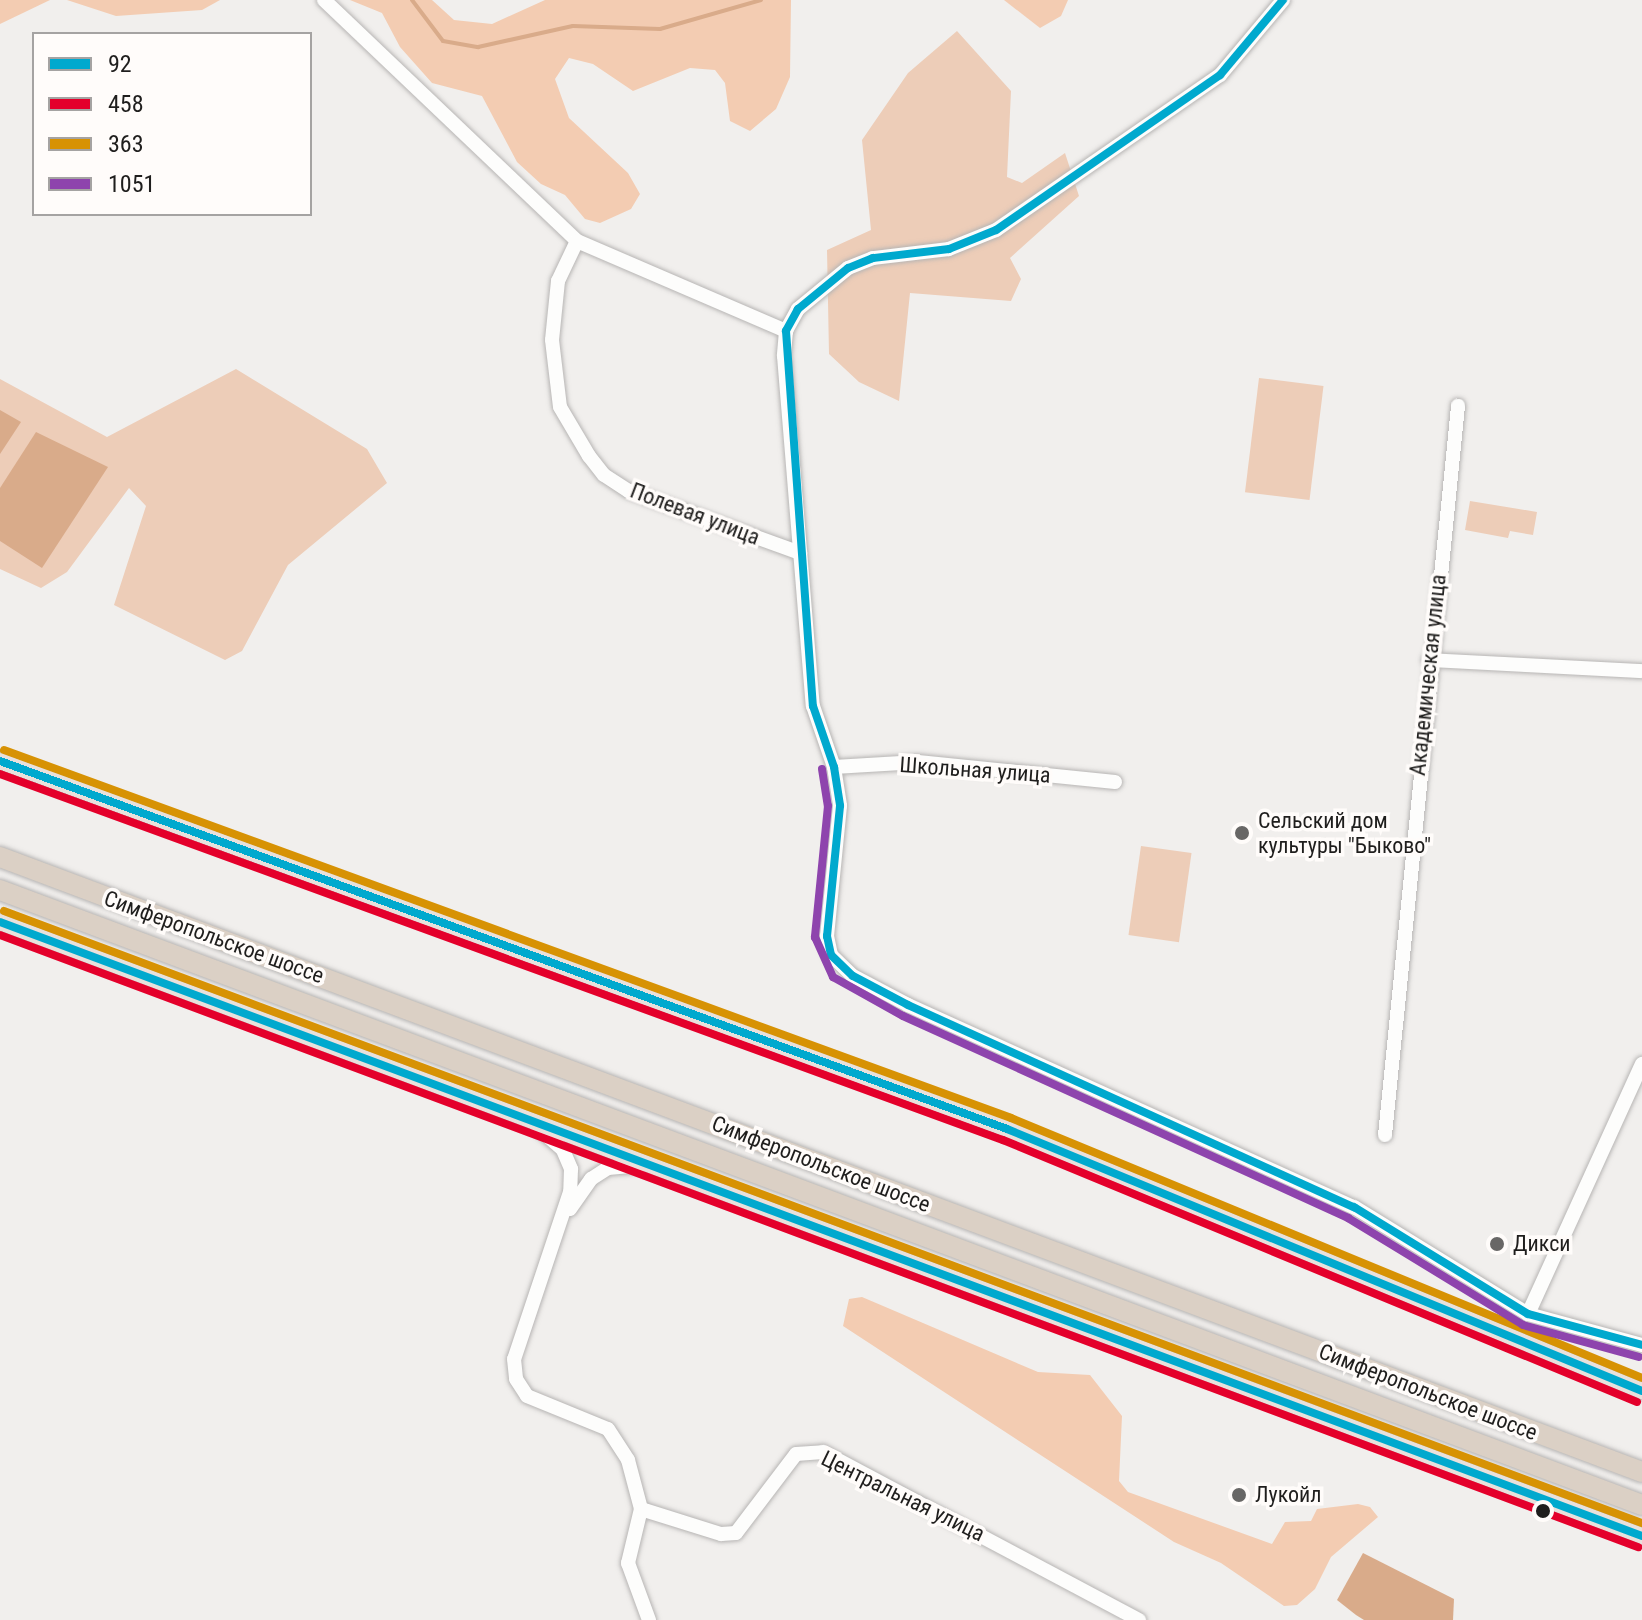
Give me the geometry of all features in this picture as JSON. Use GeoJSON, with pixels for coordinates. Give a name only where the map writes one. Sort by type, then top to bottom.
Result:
{"type":"FeatureCollection","features":[{"type":"Feature","properties":{"kind":"highway","name":"Симферопольское шоссе"},"geometry":{"type":"LineString","coordinates":[[0,857],[1642,1472]]}},
{"type":"Feature","properties":{"kind":"highway","name":"Симферопольское шоссе"},"geometry":{"type":"LineString","coordinates":[[0,890],[1642,1505]]}},
{"type":"Feature","properties":{"kind":"main road"},"geometry":{"type":"LineString","coordinates":[[0,761],[1007,1129],[1642,1391]]}},
{"type":"Feature","properties":{"kind":"main road"},"geometry":{"type":"LineString","coordinates":[[0,922],[661,1166],[1642,1536]]}},
{"type":"Feature","properties":{"kind":"street"},"geometry":{"type":"LineString","coordinates":[[324,0],[577,241],[786,331]]}},
{"type":"Feature","properties":{"kind":"street"},"geometry":{"type":"LineString","coordinates":[[1283,0],[1220,75],[996,230],[949,249],[873,258],[848,268],[798,309],[786,331],[813,706],[834,767],[840,806],[827,936],[840,967],[908,1005],[1354,1207],[1528,1314],[1642,1345]]}},
{"type":"Feature","properties":{"kind":"street","name":"Полевая улица"},"geometry":{"type":"LineString","coordinates":[[577,241],[558,281],[552,340],[560,407],[589,456],[604,475],[629,491],[800,553]]}},
{"type":"Feature","properties":{"kind":"street","name":"Академическая улица"},"geometry":{"type":"LineString","coordinates":[[1385,1135],[1429,660],[1458,406]]}},
{"type":"Feature","properties":{"kind":"street"},"geometry":{"type":"LineString","coordinates":[[1429,660],[1642,671]]}},
{"type":"Feature","properties":{"kind":"street","name":"Школьная улица"},"geometry":{"type":"LineString","coordinates":[[834,767],[918,762],[1115,782]]}},
{"type":"Feature","properties":{"kind":"street"},"geometry":{"type":"LineString","coordinates":[[1528,1314],[1642,1064]]}},
{"type":"Feature","properties":{"kind":"street"},"geometry":{"type":"LineString","coordinates":[[518,1114],[563,1150],[571,1169],[564,1219],[514,1359],[516,1379],[527,1396],[608,1429],[628,1460],[641,1509],[628,1563],[649,1620]]}},
{"type":"Feature","properties":{"kind":"street"},"geometry":{"type":"LineString","coordinates":[[564,1219],[591,1179],[608,1168],[661,1166]]}},
{"type":"Feature","properties":{"kind":"street","name":"Центральная улица"},"geometry":{"type":"LineString","coordinates":[[641,1509],[721,1534],[736,1533],[796,1454],[823,1452],[1139,1620]]}},
{"type":"Feature","properties":{"kind":"shaded area"},"geometry":{"type":"Polygon","coordinates":[[[0,0],[50,0],[0,24],[0,0]]]}},
{"type":"Feature","properties":{"kind":"shaded area"},"geometry":{"type":"Polygon","coordinates":[[[67,0],[220,0],[202,10],[116,16],[67,0]]]}},
{"type":"Feature","properties":{"kind":"shaded area"},"geometry":{"type":"Polygon","coordinates":[[[350,0],[432,0],[454,20],[492,24],[545,0],[791,0],[790,77],[776,109],[750,131],[730,121],[725,83],[715,70],[690,68],[633,91],[593,64],[569,58],[555,79],[569,118],[628,173],[640,194],[631,209],[600,223],[585,219],[565,195],[541,184],[517,162],[482,96],[432,83],[400,47],[382,13],[350,0]]]}},
{"type":"Feature","properties":{"kind":"shaded area"},"geometry":{"type":"Polygon","coordinates":[[[1004,0],[1068,0],[1061,16],[1040,28],[1004,0]]]}},
{"type":"Feature","properties":{"kind":"shaded area"},"geometry":{"type":"Polygon","coordinates":[[[957,31],[1011,91],[1007,177],[1022,183],[1065,153],[1079,196],[1010,258],[1021,279],[1011,301],[910,293],[899,401],[859,382],[829,354],[827,250],[871,230],[862,140],[908,73],[957,31]]]}},
{"type":"Feature","properties":{"kind":"shaded area"},"geometry":{"type":"Polygon","coordinates":[[[236,369],[367,449],[387,483],[288,565],[242,651],[225,660],[114,605],[146,506],[129,488],[67,572],[41,588],[0,569],[0,379],[107,437],[236,369]]]}},
{"type":"Feature","properties":{"kind":"shaded area"},"geometry":{"type":"Polygon","coordinates":[[[1259,378],[1324,386],[1310,500],[1245,492],[1259,378]]]}},
{"type":"Feature","properties":{"kind":"shaded area"},"geometry":{"type":"Polygon","coordinates":[[[0,410],[21,422],[0,454],[0,410]]]}},
{"type":"Feature","properties":{"kind":"shaded area"},"geometry":{"type":"Polygon","coordinates":[[[36,432],[108,467],[42,568],[0,541],[0,488],[36,432]]]}},
{"type":"Feature","properties":{"kind":"shaded area"},"geometry":{"type":"Polygon","coordinates":[[[1470,501],[1537,512],[1533,535],[1510,531],[1508,538],[1465,530],[1470,501]]]}},
{"type":"Feature","properties":{"kind":"shaded area"},"geometry":{"type":"Polygon","coordinates":[[[1141,846],[1192,853],[1179,942],[1128,935],[1141,846]]]}},
{"type":"Feature","properties":{"kind":"shaded area"},"geometry":{"type":"Polygon","coordinates":[[[862,1297],[1038,1372],[1090,1375],[1122,1416],[1119,1481],[1128,1492],[1272,1544],[1285,1522],[1311,1521],[1317,1509],[1358,1504],[1370,1507],[1378,1517],[1331,1557],[1315,1589],[1297,1605],[1284,1606],[1221,1563],[1174,1542],[843,1326],[849,1299],[862,1297]]]}},
{"type":"Feature","properties":{"kind":"shaded area"},"geometry":{"type":"Polygon","coordinates":[[[1363,1553],[1454,1599],[1453,1620],[1364,1620],[1356,1615],[1337,1600],[1363,1553]]]}},
{"type":"Feature","properties":{"kind":"waterway"},"geometry":{"type":"LineString","coordinates":[[412,0],[443,41],[478,47],[573,26],[660,29],[761,0]]}},
{"type":"Feature","properties":{"kind":"transit line","name":"92"},"geometry":{"type":"LineString","coordinates":[[1283,0],[1220,75],[996,230],[949,249],[873,258],[848,268],[798,309],[786,331],[813,706],[834,767],[840,806],[827,936],[831,955],[853,976],[908,1005],[1354,1207],[1528,1314],[1642,1345]]}},
{"type":"Feature","properties":{"kind":"transit line","name":"363"},"geometry":{"type":"LineString","coordinates":[[4,750],[1011,1118],[1642,1378]]}},
{"type":"Feature","properties":{"kind":"transit line","name":"92"},"geometry":{"type":"LineString","coordinates":[[0,761],[1007,1129],[1642,1391]]}},
{"type":"Feature","properties":{"kind":"transit line","name":"1051"},"geometry":{"type":"LineString","coordinates":[[822,769],[828,806],[815,937],[833,977],[903,1016],[1348,1218],[1523,1325],[1639,1357]]}},
{"type":"Feature","properties":{"kind":"transit line","name":"458"},"geometry":{"type":"LineString","coordinates":[[0,774],[1003,1140],[1637,1402]]}},
{"type":"Feature","properties":{"kind":"transit line","name":"363"},"geometry":{"type":"LineString","coordinates":[[4,911],[1642,1523]]}},
{"type":"Feature","properties":{"kind":"transit line","name":"92"},"geometry":{"type":"LineString","coordinates":[[0,922],[1642,1536]]}},
{"type":"Feature","properties":{"kind":"transit line","name":"458"},"geometry":{"type":"LineString","coordinates":[[0,935],[1638,1547]]}},
{"type":"Feature","properties":{"kind":"place","name":"Сельский дом культуры \"Быково\""},"geometry":{"type":"Point","coordinates":[1242,833]}},
{"type":"Feature","properties":{"kind":"place","name":"Дикси"},"geometry":{"type":"Point","coordinates":[1497,1244]}},
{"type":"Feature","properties":{"kind":"place","name":"Лукойл"},"geometry":{"type":"Point","coordinates":[1239,1495]}}]}
